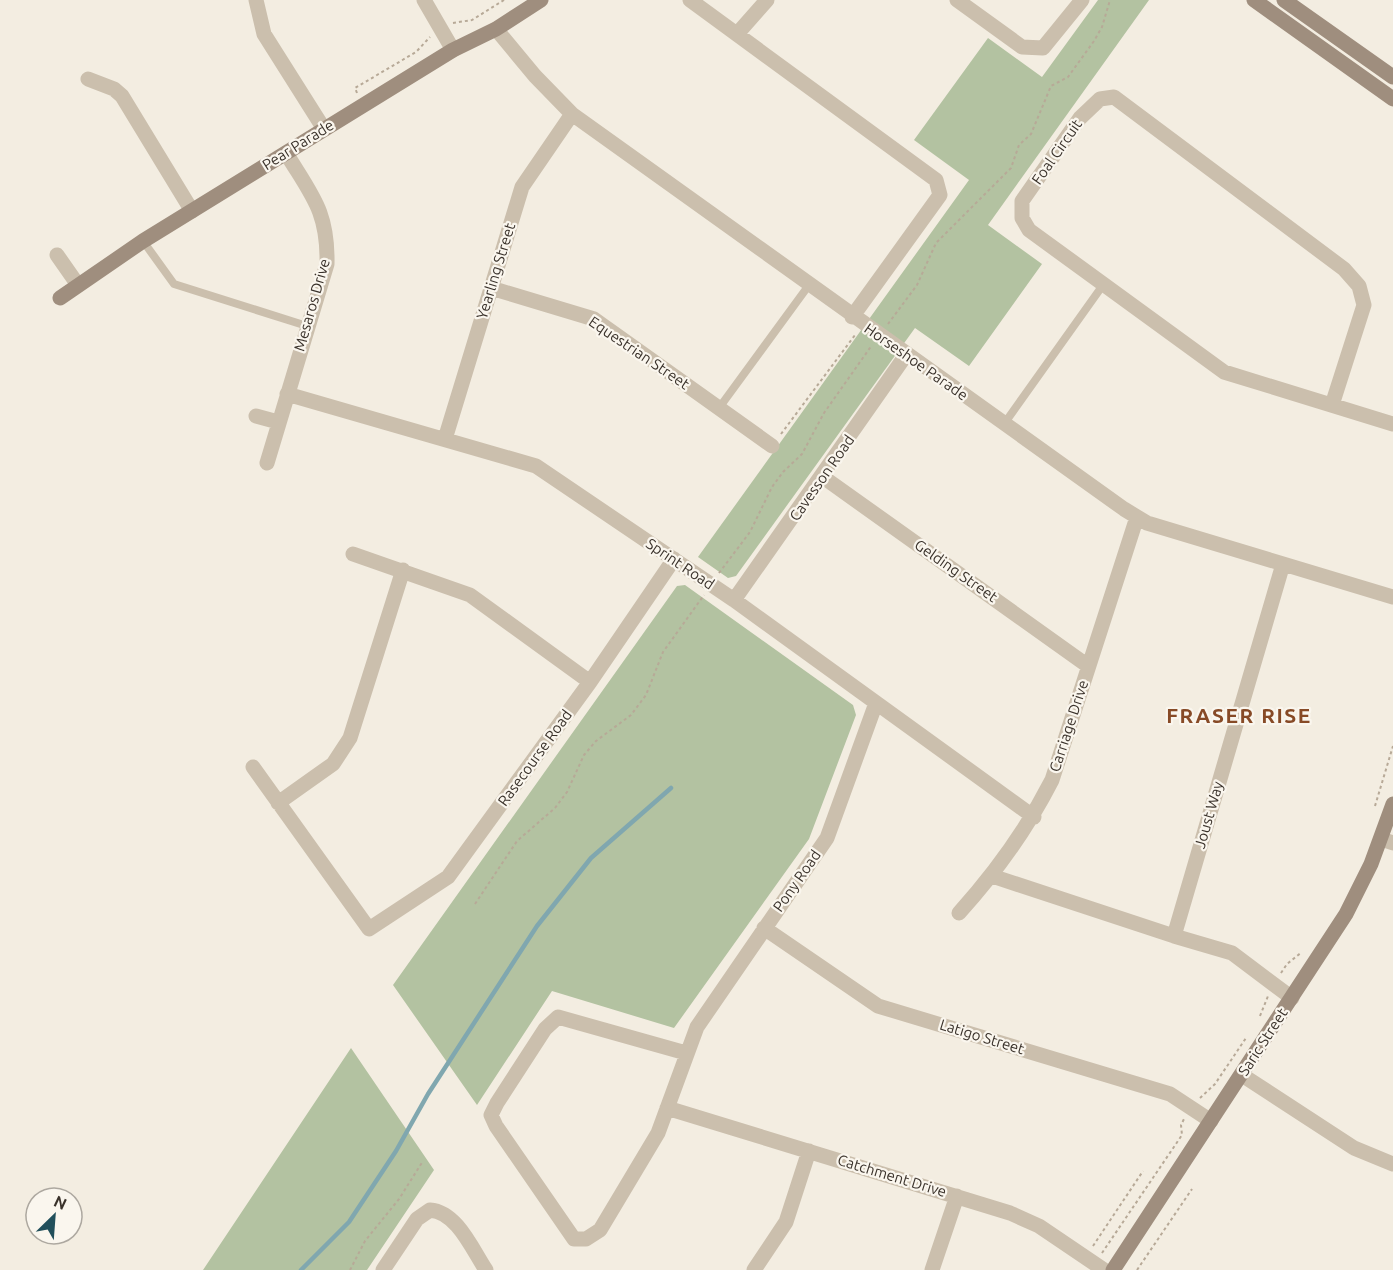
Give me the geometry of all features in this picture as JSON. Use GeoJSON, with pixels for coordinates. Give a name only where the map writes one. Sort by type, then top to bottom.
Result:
{"type":"FeatureCollection","features":[{"type":"Feature","properties":{"kind":"street"},"geometry":{"type":"LineString","coordinates":[[256,0],[264,34],[324,129]]}},
{"type":"Feature","properties":{"kind":"street"},"geometry":{"type":"LineString","coordinates":[[424,0],[453,50]]}},
{"type":"Feature","properties":{"kind":"street","name":"Pear Parade"},"geometry":{"type":"LineString","coordinates":[[60,298],[143,241],[453,50],[496,29],[541,0]]}},
{"type":"Feature","properties":{"kind":"street"},"geometry":{"type":"LineString","coordinates":[[690,0],[936,180],[940,195],[857,320]]}},
{"type":"Feature","properties":{"kind":"street"},"geometry":{"type":"LineString","coordinates":[[737,34],[767,0]]}},
{"type":"Feature","properties":{"kind":"street"},"geometry":{"type":"LineString","coordinates":[[957,0],[1022,47],[1042,48],[1079,5]]}},
{"type":"Feature","properties":{"kind":"street"},"geometry":{"type":"LineString","coordinates":[[1254,0],[1393,99]]}},
{"type":"Feature","properties":{"kind":"street"},"geometry":{"type":"LineString","coordinates":[[1284,0],[1393,77]]}},
{"type":"Feature","properties":{"kind":"street","name":"Horseshoe Parade"},"geometry":{"type":"LineString","coordinates":[[496,29],[535,76],[572,114],[906,355],[1137,517],[1147,523],[1393,597]]}},
{"type":"Feature","properties":{"kind":"street"},"geometry":{"type":"LineString","coordinates":[[88,80],[114,89],[122,96],[192,211]]}},
{"type":"Feature","properties":{"kind":"street","name":"Foal Circuit"},"geometry":{"type":"LineString","coordinates":[[1332,405],[1364,305],[1359,286],[1344,269],[1114,98],[1100,99],[1080,118],[1022,201],[1022,218],[1029,230],[1224,372],[1393,424]]}},
{"type":"Feature","properties":{"kind":"street","name":"Yearling Street"},"geometry":{"type":"LineString","coordinates":[[445,439],[522,187],[572,114]]}},
{"type":"Feature","properties":{"kind":"street","name":"Mesaros Drive"},"geometry":{"type":"LineString","coordinates":[[267,464],[327,264],[327,235],[322,213],[286,153]]}},
{"type":"Feature","properties":{"kind":"street"},"geometry":{"type":"LineString","coordinates":[[57,255],[78,285]]}},
{"type":"Feature","properties":{"kind":"street","name":"Equestrian Street"},"geometry":{"type":"LineString","coordinates":[[491,288],[594,319],[772,446]]}},
{"type":"Feature","properties":{"kind":"street","name":"Cavesson Road"},"geometry":{"type":"LineString","coordinates":[[734,600],[823,477],[906,355]]}},
{"type":"Feature","properties":{"kind":"street","name":"Sprint Road"},"geometry":{"type":"LineString","coordinates":[[287,394],[536,466],[734,600],[1034,816]]}},
{"type":"Feature","properties":{"kind":"street"},"geometry":{"type":"LineString","coordinates":[[256,416],[278,422]]}},
{"type":"Feature","properties":{"kind":"street","name":"Gelding Street"},"geometry":{"type":"LineString","coordinates":[[823,477],[1088,666]]}},
{"type":"Feature","properties":{"kind":"street","name":"Carriage Drive"},"geometry":{"type":"LineString","coordinates":[[959,913],[992,876],[1034,816],[1052,780],[1137,517]]}},
{"type":"Feature","properties":{"kind":"street"},"geometry":{"type":"LineString","coordinates":[[353,554],[470,595],[590,682]]}},
{"type":"Feature","properties":{"kind":"street","name":"Rasecourse Road"},"geometry":{"type":"LineString","coordinates":[[278,803],[369,929],[448,877],[590,682],[674,559]]}},
{"type":"Feature","properties":{"kind":"street","name":"Joust Way"},"geometry":{"type":"LineString","coordinates":[[1174,936],[1283,564]]}},
{"type":"Feature","properties":{"kind":"street"},"geometry":{"type":"LineString","coordinates":[[253,766],[278,803],[333,764],[350,738],[403,570]]}},
{"type":"Feature","properties":{"kind":"street","name":"Pony Road"},"geometry":{"type":"LineString","coordinates":[[687,1048],[558,1017],[545,1029],[497,1103],[491,1115],[496,1126],[574,1239],[586,1239],[600,1230],[658,1133],[687,1048],[697,1027],[827,838],[876,703]]}},
{"type":"Feature","properties":{"kind":"street","name":"Saric Street"},"geometry":{"type":"LineString","coordinates":[[1113,1270],[1346,914],[1387,841],[1393,804]]}},
{"type":"Feature","properties":{"kind":"street"},"geometry":{"type":"LineString","coordinates":[[992,876],[1232,953],[1292,998]]}},
{"type":"Feature","properties":{"kind":"street","name":"Latigo Street"},"geometry":{"type":"LineString","coordinates":[[764,928],[878,1006],[1170,1094],[1211,1121]]}},
{"type":"Feature","properties":{"kind":"street"},"geometry":{"type":"LineString","coordinates":[[1242,1075],[1354,1148],[1393,1164]]}},
{"type":"Feature","properties":{"kind":"street","name":"Catchment Drive"},"geometry":{"type":"LineString","coordinates":[[667,1108],[1010,1213],[1039,1226],[1095,1264]]}},
{"type":"Feature","properties":{"kind":"street"},"geometry":{"type":"LineString","coordinates":[[754,1270],[786,1222],[809,1151]]}},
{"type":"Feature","properties":{"kind":"street"},"geometry":{"type":"LineString","coordinates":[[932,1270],[957,1196]]}},
{"type":"Feature","properties":{"kind":"street"},"geometry":{"type":"LineString","coordinates":[[383,1270],[417,1219],[430,1210],[444,1214],[453,1222],[486,1270]]}},
{"type":"Feature","properties":{"kind":"lane"},"geometry":{"type":"LineString","coordinates":[[143,241],[174,284],[307,326]]}},
{"type":"Feature","properties":{"kind":"lane"},"geometry":{"type":"LineString","coordinates":[[719,408],[809,285]]}},
{"type":"Feature","properties":{"kind":"lane"},"geometry":{"type":"LineString","coordinates":[[1004,424],[1103,285]]}},
{"type":"Feature","properties":{"kind":"path"},"geometry":{"type":"LineString","coordinates":[[363,106],[355,88],[416,52],[425,40],[441,29],[452,23],[472,20],[504,0]]}},
{"type":"Feature","properties":{"kind":"path"},"geometry":{"type":"LineString","coordinates":[[475,904],[517,841],[555,808],[567,792],[584,755],[636,708],[646,695],[663,652],[750,532],[772,488],[783,472],[802,454],[824,413],[917,285],[936,243],[1011,168],[1019,145],[1031,134],[1051,86],[1068,77],[1094,41],[1102,27],[1110,0]]}},
{"type":"Feature","properties":{"kind":"path"},"geometry":{"type":"LineString","coordinates":[[772,446],[857,320]]}},
{"type":"Feature","properties":{"kind":"path"},"geometry":{"type":"LineString","coordinates":[[1373,814],[1393,746]]}},
{"type":"Feature","properties":{"kind":"path"},"geometry":{"type":"LineString","coordinates":[[1254,1026],[1274,984],[1287,964],[1301,954],[1308,944]]}},
{"type":"Feature","properties":{"kind":"path"},"geometry":{"type":"LineString","coordinates":[[1095,1264],[1182,1135],[1181,1125],[1192,1108],[1215,1084],[1248,1035]]}},
{"type":"Feature","properties":{"kind":"path"},"geometry":{"type":"LineString","coordinates":[[350,1270],[365,1241],[399,1199],[423,1161]]}},
{"type":"Feature","properties":{"kind":"path"},"geometry":{"type":"LineString","coordinates":[[1095,1264],[1143,1171]]}},
{"type":"Feature","properties":{"kind":"path"},"geometry":{"type":"LineString","coordinates":[[1137,1270],[1192,1190]]}},
{"type":"Feature","properties":{"kind":"green space"},"geometry":{"type":"Polygon","coordinates":[[[1098,0],[1149,0],[988,225],[1042,264],[969,366],[915,328],[736,576],[728,578],[698,557],[969,180],[914,140],[988,38],[1042,77],[1098,0]]]}},
{"type":"Feature","properties":{"kind":"green space"},"geometry":{"type":"Polygon","coordinates":[[[685,585],[853,705],[856,715],[809,839],[674,1028],[552,991],[477,1105],[393,985],[677,586],[685,585]]]}},
{"type":"Feature","properties":{"kind":"green space"},"geometry":{"type":"Polygon","coordinates":[[[351,1048],[434,1170],[367,1270],[203,1270],[351,1048]]]}},
{"type":"Feature","properties":{"kind":"waterway"},"geometry":{"type":"LineString","coordinates":[[301,1270],[349,1222],[396,1151],[428,1094],[537,926],[591,858],[671,788]]}},
{"type":"Feature","properties":{"kind":"district","name":"FRASER RISE"},"geometry":{"type":"Point","coordinates":[1239,716]}}]}
